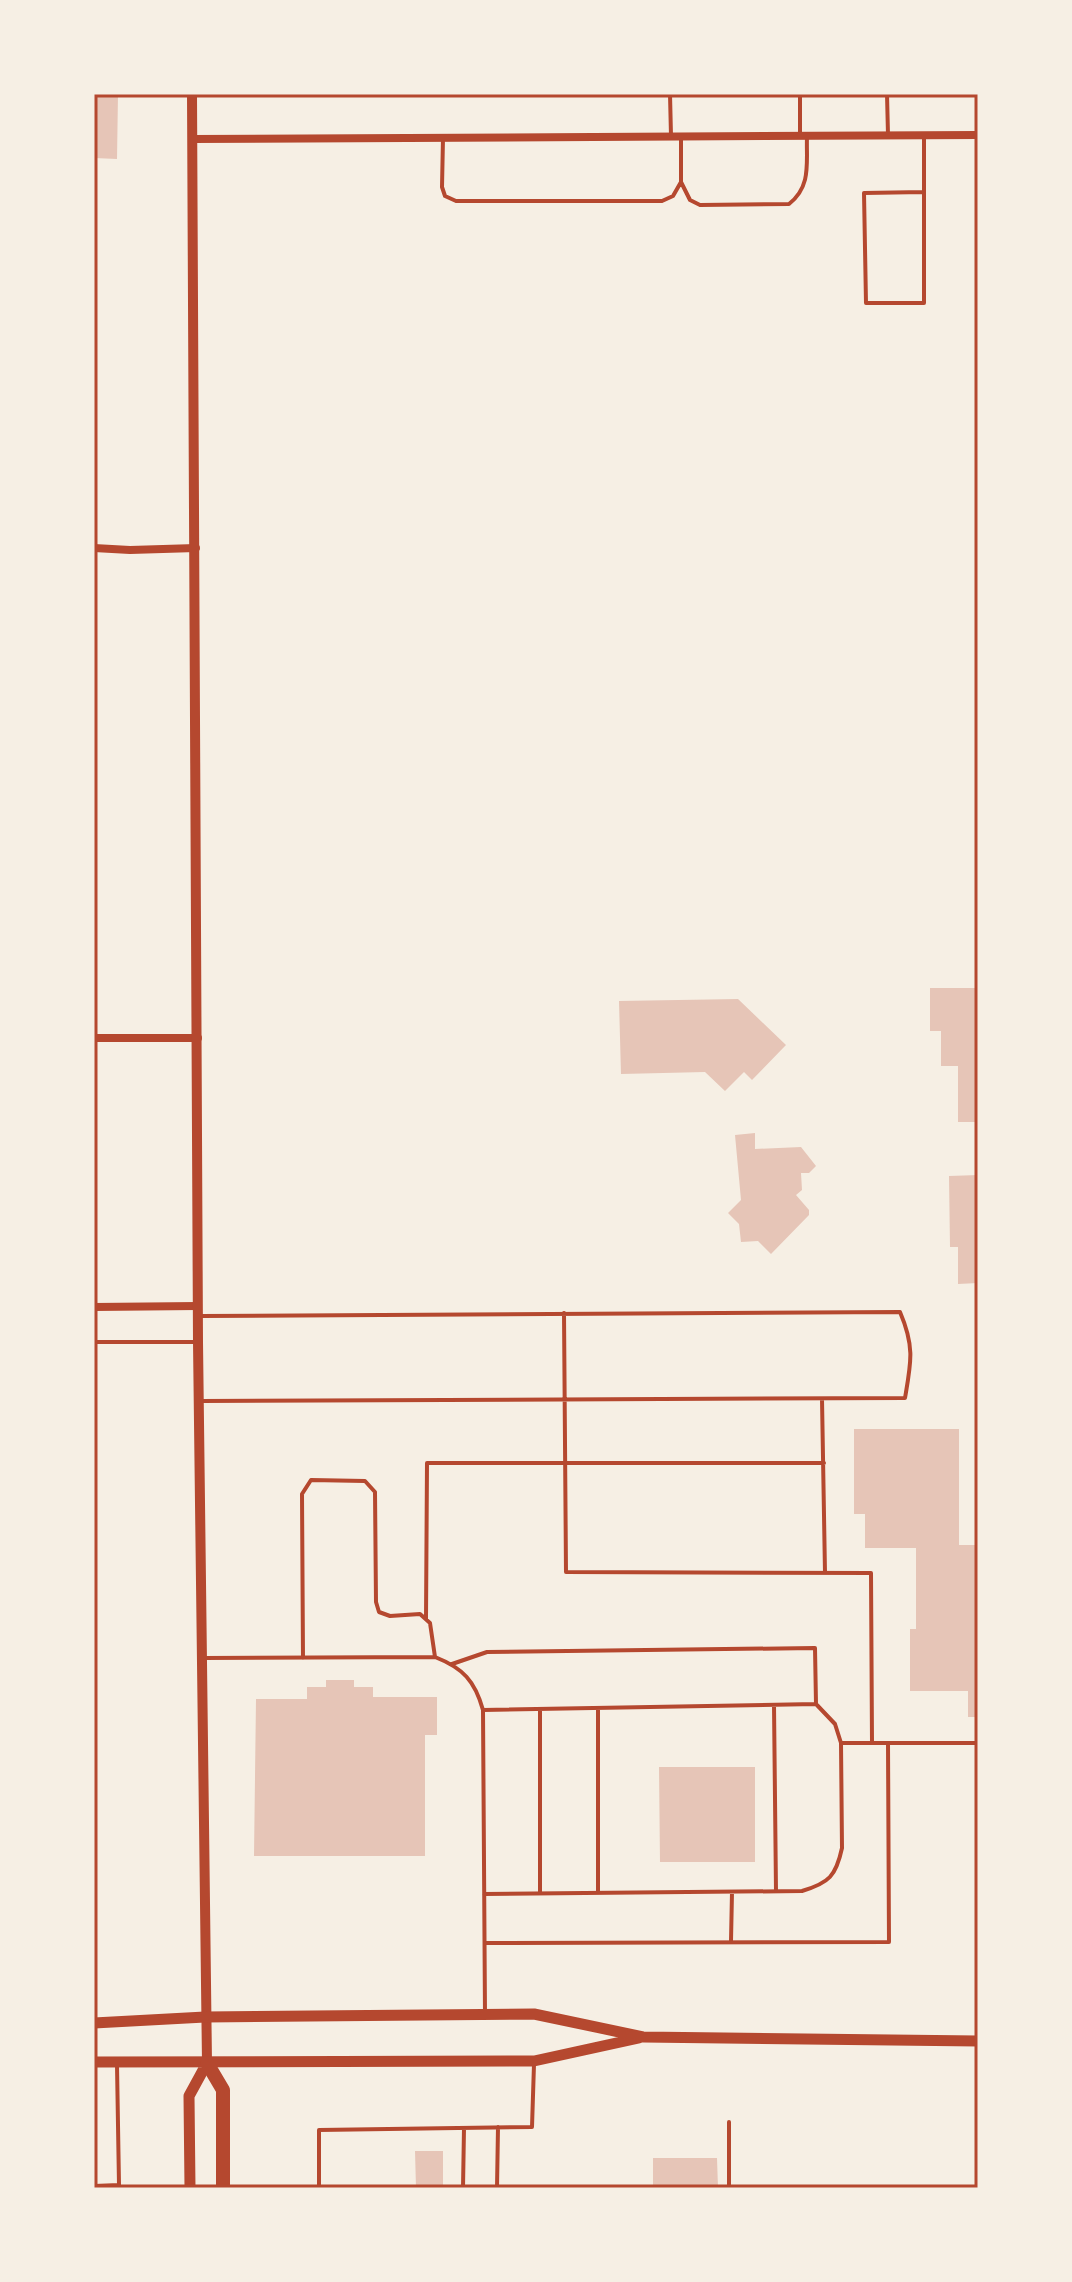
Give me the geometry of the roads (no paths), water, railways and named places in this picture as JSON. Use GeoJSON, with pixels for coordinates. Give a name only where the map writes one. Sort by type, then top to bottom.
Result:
{"type":"FeatureCollection","features":[{"type":"Feature","properties":{"kind":"highway"},"geometry":{"type":"LineString","coordinates":[[207,2063],[223,2090],[223,2188]]}},
{"type":"Feature","properties":{"kind":"main road"},"geometry":{"type":"LineString","coordinates":[[94,2023],[205,2017],[534,2014],[643,2037],[978,2041]]}},
{"type":"Feature","properties":{"kind":"main road"},"geometry":{"type":"LineString","coordinates":[[94,2062],[534,2061],[643,2037]]}},
{"type":"Feature","properties":{"kind":"main road"},"geometry":{"type":"LineString","coordinates":[[190,2188],[189,2096],[207,2063]]}},
{"type":"Feature","properties":{"kind":"street"},"geometry":{"type":"LineString","coordinates":[[192,94],[198,1342],[207,2063]]}},
{"type":"Feature","properties":{"kind":"street"},"geometry":{"type":"LineString","coordinates":[[192,139],[978,135]]}},
{"type":"Feature","properties":{"kind":"street"},"geometry":{"type":"LineString","coordinates":[[94,548],[196,548]]}},
{"type":"Feature","properties":{"kind":"street"},"geometry":{"type":"LineString","coordinates":[[94,1038],[198,1038]]}},
{"type":"Feature","properties":{"kind":"street"},"geometry":{"type":"LineString","coordinates":[[94,1307],[198,1311]]}},
{"type":"Feature","properties":{"kind":"lane"},"geometry":{"type":"LineString","coordinates":[[670,94],[671,136]]}},
{"type":"Feature","properties":{"kind":"lane"},"geometry":{"type":"LineString","coordinates":[[681,136],[681,182],[690,200],[700,205],[789,204],[802,192],[806,183],[800,94]]}},
{"type":"Feature","properties":{"kind":"lane"},"geometry":{"type":"LineString","coordinates":[[887,94],[888,135]]}},
{"type":"Feature","properties":{"kind":"lane"},"geometry":{"type":"LineString","coordinates":[[924,135],[924,192],[924,303],[866,303],[864,193],[924,192]]}},
{"type":"Feature","properties":{"kind":"lane"},"geometry":{"type":"LineString","coordinates":[[443,137],[442,187],[445,196],[456,201],[662,201],[673,196],[681,182]]}},
{"type":"Feature","properties":{"kind":"lane"},"geometry":{"type":"LineString","coordinates":[[198,1311],[900,1312],[910,1335],[911,1352],[905,1398],[199,1401]]}},
{"type":"Feature","properties":{"kind":"lane"},"geometry":{"type":"LineString","coordinates":[[564,1313],[566,1572],[871,1573],[872,1743]]}},
{"type":"Feature","properties":{"kind":"lane"},"geometry":{"type":"LineString","coordinates":[[94,1342],[198,1342]]}},
{"type":"Feature","properties":{"kind":"lane"},"geometry":{"type":"LineString","coordinates":[[822,1399],[825,1573]]}},
{"type":"Feature","properties":{"kind":"lane"},"geometry":{"type":"LineString","coordinates":[[426,1619],[427,1463],[824,1463]]}},
{"type":"Feature","properties":{"kind":"lane"},"geometry":{"type":"LineString","coordinates":[[303,1658],[302,1494],[311,1480],[365,1481],[375,1492],[376,1602],[379,1612],[390,1616],[420,1614],[430,1623],[435,1657]]}},
{"type":"Feature","properties":{"kind":"lane"},"geometry":{"type":"LineString","coordinates":[[452,1664],[487,1652],[815,1648],[816,1704],[835,1724],[841,1743],[842,1848],[832,1877],[819,1886],[802,1891],[484,1894]]}},
{"type":"Feature","properties":{"kind":"lane"},"geometry":{"type":"LineString","coordinates":[[202,1658],[435,1657],[452,1664],[467,1676],[479,1694],[483,1710],[485,2015]]}},
{"type":"Feature","properties":{"kind":"lane"},"geometry":{"type":"LineString","coordinates":[[483,1710],[816,1704]]}},
{"type":"Feature","properties":{"kind":"lane"},"geometry":{"type":"LineString","coordinates":[[774,1705],[776,1891]]}},
{"type":"Feature","properties":{"kind":"lane"},"geometry":{"type":"LineString","coordinates":[[598,1708],[598,1893]]}},
{"type":"Feature","properties":{"kind":"lane"},"geometry":{"type":"LineString","coordinates":[[540,1709],[540,1893]]}},
{"type":"Feature","properties":{"kind":"lane"},"geometry":{"type":"LineString","coordinates":[[841,1743],[978,1743]]}},
{"type":"Feature","properties":{"kind":"lane"},"geometry":{"type":"LineString","coordinates":[[485,1943],[889,1942],[888,1743]]}},
{"type":"Feature","properties":{"kind":"lane"},"geometry":{"type":"LineString","coordinates":[[731,1942],[732,1892]]}},
{"type":"Feature","properties":{"kind":"lane"},"geometry":{"type":"LineString","coordinates":[[319,2188],[319,2130],[532,2127],[534,2061]]}},
{"type":"Feature","properties":{"kind":"lane"},"geometry":{"type":"LineString","coordinates":[[94,2186],[119,2185],[117,2062]]}},
{"type":"Feature","properties":{"kind":"lane"},"geometry":{"type":"LineString","coordinates":[[729,2122],[729,2188]]}},
{"type":"Feature","properties":{"kind":"lane"},"geometry":{"type":"LineString","coordinates":[[497,2188],[498,2127]]}},
{"type":"Feature","properties":{"kind":"lane"},"geometry":{"type":"LineString","coordinates":[[463,2188],[464,2128]]}}]}
